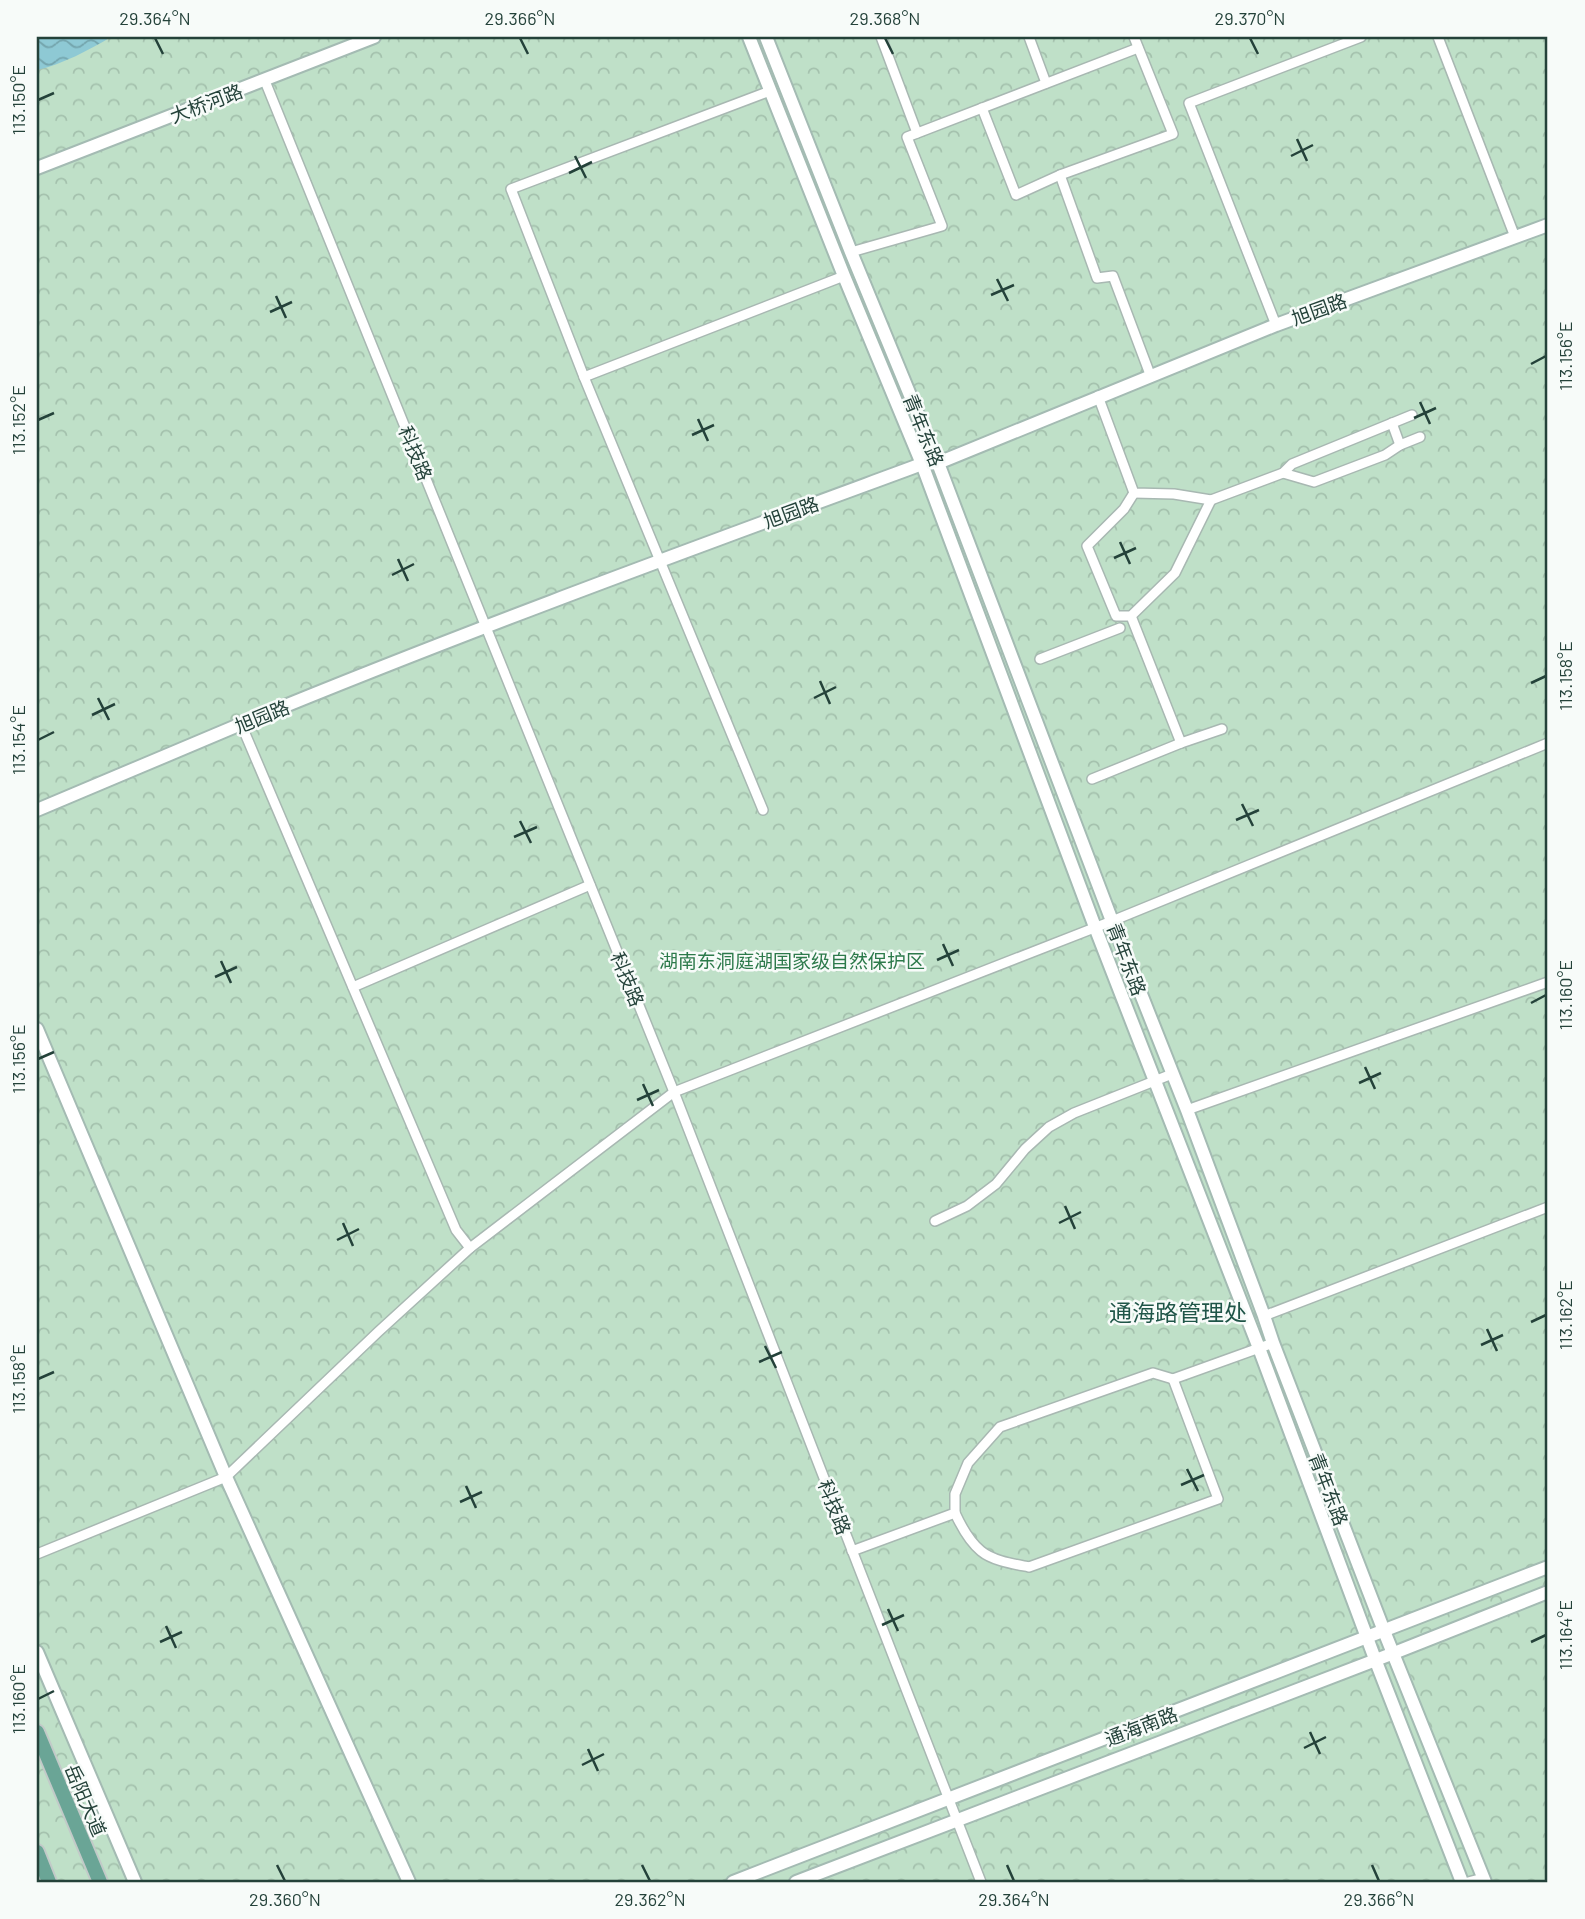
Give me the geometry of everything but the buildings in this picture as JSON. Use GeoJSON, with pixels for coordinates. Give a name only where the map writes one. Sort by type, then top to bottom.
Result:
{"type":"FeatureCollection","features":[{"type":"Feature","properties":{"kind":"main road","name":"岳阳大道"},"geometry":{"type":"LineString","coordinates":[[37,1732],[100,1882]]}},
{"type":"Feature","properties":{"kind":"main road"},"geometry":{"type":"LineString","coordinates":[[37,1852],[49,1882]]}},
{"type":"Feature","properties":{"kind":"street","name":"大桥河路"},"geometry":{"type":"LineString","coordinates":[[37,168],[374,37]]}},
{"type":"Feature","properties":{"kind":"street","name":"青年东路"},"geometry":{"type":"LineString","coordinates":[[749,37],[922,464],[1095,927],[1462,1882]]}},
{"type":"Feature","properties":{"kind":"street","name":"青年东路"},"geometry":{"type":"LineString","coordinates":[[766,37],[938,463],[1112,921],[1187,1110],[1273,1343],[1484,1880]]}},
{"type":"Feature","properties":{"kind":"street"},"geometry":{"type":"LineString","coordinates":[[881,37],[917,133]]}},
{"type":"Feature","properties":{"kind":"street"},"geometry":{"type":"LineString","coordinates":[[1029,37],[1046,83]]}},
{"type":"Feature","properties":{"kind":"street"},"geometry":{"type":"LineString","coordinates":[[982,108],[1016,195],[1060,175],[1173,134],[1134,37]]}},
{"type":"Feature","properties":{"kind":"street"},"geometry":{"type":"LineString","coordinates":[[1276,325],[1189,103],[1361,37]]}},
{"type":"Feature","properties":{"kind":"street"},"geometry":{"type":"LineString","coordinates":[[1438,37],[1515,237]]}},
{"type":"Feature","properties":{"kind":"street"},"geometry":{"type":"LineString","coordinates":[[851,252],[942,226],[907,137],[1138,48]]}},
{"type":"Feature","properties":{"kind":"street","name":"科技路"},"geometry":{"type":"LineString","coordinates":[[265,81],[674,1092],[981,1882]]}},
{"type":"Feature","properties":{"kind":"street"},"geometry":{"type":"LineString","coordinates":[[762,810],[584,377],[511,189],[770,91]]}},
{"type":"Feature","properties":{"kind":"street"},"geometry":{"type":"LineString","coordinates":[[1060,175],[1097,278],[1113,276],[1151,377]]}},
{"type":"Feature","properties":{"kind":"street","name":"旭园路"},"geometry":{"type":"LineString","coordinates":[[37,810],[241,724],[486,627],[922,464],[938,463],[1276,325],[1548,225]]}},
{"type":"Feature","properties":{"kind":"street"},"geometry":{"type":"LineString","coordinates":[[584,377],[844,276]]}},
{"type":"Feature","properties":{"kind":"street"},"geometry":{"type":"LineString","coordinates":[[1098,396],[1134,493]]}},
{"type":"Feature","properties":{"kind":"street"},"geometry":{"type":"LineString","coordinates":[[1134,493],[1174,494],[1211,500],[1283,473],[1292,464],[1412,415]]}},
{"type":"Feature","properties":{"kind":"street"},"geometry":{"type":"LineString","coordinates":[[1392,423],[1401,445]]}},
{"type":"Feature","properties":{"kind":"street"},"geometry":{"type":"LineString","coordinates":[[1283,473],[1314,482],[1385,455],[1420,437]]}},
{"type":"Feature","properties":{"kind":"street"},"geometry":{"type":"LineString","coordinates":[[1120,628],[1087,545],[1124,509],[1134,493]]}},
{"type":"Feature","properties":{"kind":"street"},"geometry":{"type":"LineString","coordinates":[[1040,659],[1120,628],[1133,619],[1175,573],[1211,500]]}},
{"type":"Feature","properties":{"kind":"street"},"geometry":{"type":"LineString","coordinates":[[1116,616],[1133,619]]}},
{"type":"Feature","properties":{"kind":"street"},"geometry":{"type":"LineString","coordinates":[[1133,619],[1181,743]]}},
{"type":"Feature","properties":{"kind":"street"},"geometry":{"type":"LineString","coordinates":[[241,724],[456,1230],[470,1248]]}},
{"type":"Feature","properties":{"kind":"street"},"geometry":{"type":"LineString","coordinates":[[1092,779],[1222,729]]}},
{"type":"Feature","properties":{"kind":"street"},"geometry":{"type":"LineString","coordinates":[[37,1553],[226,1477],[470,1248],[674,1092],[1112,921],[1548,743]]}},
{"type":"Feature","properties":{"kind":"street"},"geometry":{"type":"LineString","coordinates":[[353,987],[590,885]]}},
{"type":"Feature","properties":{"kind":"street"},"geometry":{"type":"LineString","coordinates":[[1187,1110],[1548,982]]}},
{"type":"Feature","properties":{"kind":"street"},"geometry":{"type":"LineString","coordinates":[[37,1029],[226,1477],[409,1882]]}},
{"type":"Feature","properties":{"kind":"street"},"geometry":{"type":"LineString","coordinates":[[935,1221],[967,1206],[996,1184],[1025,1149],[1049,1127],[1074,1113],[1172,1074]]}},
{"type":"Feature","properties":{"kind":"street"},"geometry":{"type":"LineString","coordinates":[[1264,1316],[1548,1207]]}},
{"type":"Feature","properties":{"kind":"street"},"geometry":{"type":"LineString","coordinates":[[1173,1379],[1218,1499],[1029,1567],[981,1552],[962,1528],[955,1513],[955,1494],[968,1463],[1000,1427],[1153,1373],[1173,1379],[1273,1343]]}},
{"type":"Feature","properties":{"kind":"street"},"geometry":{"type":"LineString","coordinates":[[852,1551],[955,1513]]}},
{"type":"Feature","properties":{"kind":"street","name":"通海南路"},"geometry":{"type":"LineString","coordinates":[[733,1882],[1548,1567]]}},
{"type":"Feature","properties":{"kind":"street","name":"通海南路"},"geometry":{"type":"LineString","coordinates":[[796,1882],[1548,1592]]}},
{"type":"Feature","properties":{"kind":"street"},"geometry":{"type":"LineString","coordinates":[[37,1652],[135,1882]]}},
{"type":"Feature","properties":{"kind":"street"},"geometry":{"type":"LineString","coordinates":[[1468,1882],[1484,1880]]}},
{"type":"Feature","properties":{"kind":"green space","name":"湖南东洞庭湖国家级自然保护区"},"geometry":{"type":"Polygon","coordinates":[[[37,37],[1548,37],[1548,1882],[37,1882],[37,37]]]}},
{"type":"Feature","properties":{"kind":"water"},"geometry":{"type":"Polygon","coordinates":[[[37,37],[111,37],[85,52],[37,70],[37,37]]]}},
{"type":"Feature","properties":{"kind":"district","name":"通海路管理处"},"geometry":{"type":"Point","coordinates":[1178,1312]}}]}
